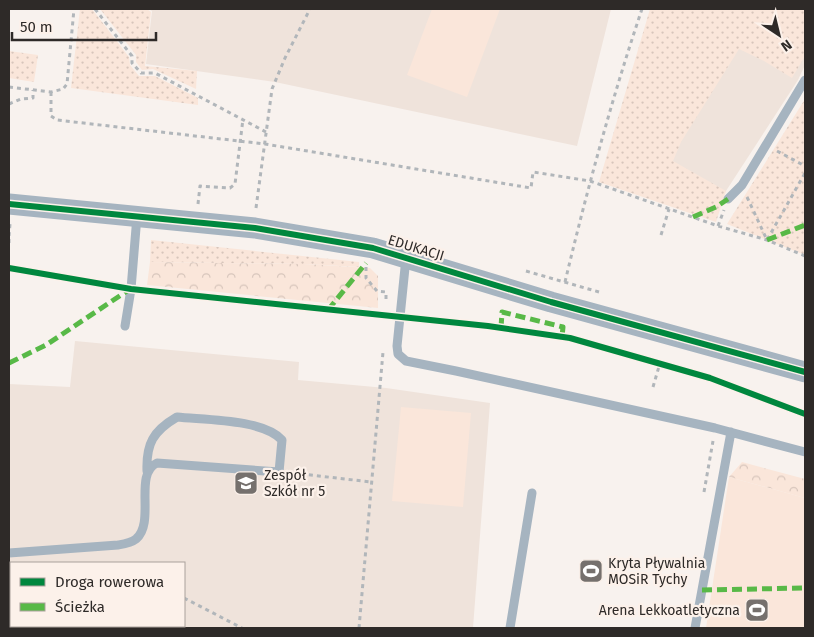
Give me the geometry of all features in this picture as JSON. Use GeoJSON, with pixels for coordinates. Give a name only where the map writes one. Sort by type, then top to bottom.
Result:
{"type":"FeatureCollection","features":[{"type":"Feature","properties":{"kind":"street","name":"EDUKACJI"},"geometry":{"type":"LineString","coordinates":[[9,204],[255,228],[373,248],[552,302],[805,372]]}},
{"type":"Feature","properties":{"kind":"lane"},"geometry":{"type":"LineString","coordinates":[[728,198],[742,185],[805,80]]}},
{"type":"Feature","properties":{"kind":"lane"},"geometry":{"type":"LineString","coordinates":[[125,326],[131,289],[136,216]]}},
{"type":"Feature","properties":{"kind":"lane"},"geometry":{"type":"LineString","coordinates":[[406,258],[397,346],[398,354],[406,361],[731,432],[805,452]]}},
{"type":"Feature","properties":{"kind":"lane"},"geometry":{"type":"LineString","coordinates":[[9,553],[118,545],[134,541],[139,536],[143,523],[146,508],[147,458],[156,432],[177,417],[261,426],[282,440],[280,472],[157,463],[151,466],[147,472]]}},
{"type":"Feature","properties":{"kind":"lane"},"geometry":{"type":"LineString","coordinates":[[695,628],[731,432]]}},
{"type":"Feature","properties":{"kind":"lane"},"geometry":{"type":"LineString","coordinates":[[510,628],[532,493]]}},
{"type":"Feature","properties":{"kind":"path"},"geometry":{"type":"LineString","coordinates":[[9,87],[50,92],[63,89],[66,84],[74,9]]}},
{"type":"Feature","properties":{"kind":"path"},"geometry":{"type":"LineString","coordinates":[[94,9],[132,56],[132,63],[141,73],[155,73],[266,132]]}},
{"type":"Feature","properties":{"kind":"path"},"geometry":{"type":"LineString","coordinates":[[255,212],[272,89],[285,58],[310,9]]}},
{"type":"Feature","properties":{"kind":"path"},"geometry":{"type":"LineString","coordinates":[[565,282],[590,181],[642,9]]}},
{"type":"Feature","properties":{"kind":"path"},"geometry":{"type":"LineString","coordinates":[[9,104],[21,99],[33,98],[34,90]]}},
{"type":"Feature","properties":{"kind":"path"},"geometry":{"type":"LineString","coordinates":[[50,92],[51,116],[57,120],[265,144],[531,188],[533,172],[590,181],[669,209],[767,240],[805,256]]}},
{"type":"Feature","properties":{"kind":"path"},"geometry":{"type":"LineString","coordinates":[[198,205],[200,186],[230,188],[235,184],[243,120]]}},
{"type":"Feature","properties":{"kind":"path"},"geometry":{"type":"LineString","coordinates":[[766,144],[805,166]]}},
{"type":"Feature","properties":{"kind":"path"},"geometry":{"type":"LineString","coordinates":[[767,240],[805,172]]}},
{"type":"Feature","properties":{"kind":"path"},"geometry":{"type":"LineString","coordinates":[[742,185],[767,240]]}},
{"type":"Feature","properties":{"kind":"path"},"geometry":{"type":"LineString","coordinates":[[661,235],[669,209]]}},
{"type":"Feature","properties":{"kind":"path"},"geometry":{"type":"LineString","coordinates":[[9,236],[9,243]]}},
{"type":"Feature","properties":{"kind":"path"},"geometry":{"type":"LineString","coordinates":[[373,248],[366,263],[366,278],[376,291],[386,292],[386,300]]}},
{"type":"Feature","properties":{"kind":"path"},"geometry":{"type":"LineString","coordinates":[[359,628],[383,346]]}},
{"type":"Feature","properties":{"kind":"path"},"geometry":{"type":"LineString","coordinates":[[653,387],[660,363]]}},
{"type":"Feature","properties":{"kind":"path"},"geometry":{"type":"LineString","coordinates":[[280,472],[371,482]]}},
{"type":"Feature","properties":{"kind":"path"},"geometry":{"type":"LineString","coordinates":[[185,599],[242,628]]}},
{"type":"Feature","properties":{"kind":"shaded area"},"geometry":{"type":"Polygon","coordinates":[[[148,9],[611,9],[577,146],[275,82],[146,64],[152,11],[148,9]]]}},
{"type":"Feature","properties":{"kind":"shaded area"},"geometry":{"type":"Polygon","coordinates":[[[663,9],[805,34],[805,65],[798,80],[724,194],[612,163],[663,9]]]}},
{"type":"Feature","properties":{"kind":"shaded area","name":"Zespół Szkół nr 5"},"geometry":{"type":"Polygon","coordinates":[[[75,341],[299,362],[298,380],[386,388],[490,403],[473,628],[9,628],[9,384],[70,387],[75,341]]]}},
{"type":"Feature","properties":{"kind":"green space"},"geometry":{"type":"Polygon","coordinates":[[[80,9],[92,9],[129,57],[130,65],[139,76],[155,76],[198,98],[198,105],[71,88],[80,9]]]}},
{"type":"Feature","properties":{"kind":"green space"},"geometry":{"type":"Polygon","coordinates":[[[100,9],[147,9],[151,12],[145,66],[197,71],[196,89],[153,69],[142,70],[136,62],[136,55],[100,9]]]}},
{"type":"Feature","properties":{"kind":"green space"},"geometry":{"type":"Polygon","coordinates":[[[432,9],[500,9],[467,97],[407,75],[432,9]]]}},
{"type":"Feature","properties":{"kind":"green space"},"geometry":{"type":"Polygon","coordinates":[[[650,9],[805,9],[805,56],[792,78],[739,49],[681,142],[673,161],[726,191],[716,222],[599,182],[650,9]]]}},
{"type":"Feature","properties":{"kind":"green space"},"geometry":{"type":"Polygon","coordinates":[[[9,51],[38,55],[34,82],[9,78],[9,51]]]}},
{"type":"Feature","properties":{"kind":"green space"},"geometry":{"type":"Polygon","coordinates":[[[805,99],[805,255],[727,224],[805,99]]]}},
{"type":"Feature","properties":{"kind":"green space"},"geometry":{"type":"Polygon","coordinates":[[[151,240],[359,262],[359,267],[304,264],[150,262],[151,240]]]}},
{"type":"Feature","properties":{"kind":"green space"},"geometry":{"type":"Polygon","coordinates":[[[150,262],[304,264],[370,268],[378,276],[378,308],[147,285],[150,262]]]}},
{"type":"Feature","properties":{"kind":"green space"},"geometry":{"type":"Polygon","coordinates":[[[401,407],[471,413],[463,507],[392,501],[401,407]]]}},
{"type":"Feature","properties":{"kind":"green space"},"geometry":{"type":"Polygon","coordinates":[[[742,462],[805,479],[805,498],[729,477],[742,462]]]}},
{"type":"Feature","properties":{"kind":"green space"},"geometry":{"type":"Polygon","coordinates":[[[729,477],[805,498],[805,628],[706,628],[729,477]]]}},
{"type":"Feature","properties":{"kind":"marked path"},"geometry":{"type":"LineString","coordinates":[[693,217],[716,207],[728,199]]}},
{"type":"Feature","properties":{"kind":"marked path"},"geometry":{"type":"LineString","coordinates":[[767,240],[805,225]]}},
{"type":"Feature","properties":{"kind":"marked path"},"geometry":{"type":"LineString","coordinates":[[328,310],[366,263]]}},
{"type":"Feature","properties":{"kind":"marked path"},"geometry":{"type":"LineString","coordinates":[[9,363],[46,345],[130,289]]}},
{"type":"Feature","properties":{"kind":"marked path"},"geometry":{"type":"LineString","coordinates":[[501,328],[502,312],[563,327],[562,337]]}},
{"type":"Feature","properties":{"kind":"marked path"},"geometry":{"type":"LineString","coordinates":[[702,590],[805,588]]}},
{"type":"Feature","properties":{"kind":"cycle path"},"geometry":{"type":"LineString","coordinates":[[9,204],[255,228],[373,248],[551,302],[805,372]]}},
{"type":"Feature","properties":{"kind":"cycle path"},"geometry":{"type":"LineString","coordinates":[[9,268],[131,289],[488,326],[570,338],[710,378],[805,414]]}},
{"type":"Feature","properties":{"kind":"place","name":"Zespół Szkół nr 5"},"geometry":{"type":"Point","coordinates":[246,483]}},
{"type":"Feature","properties":{"kind":"place","name":"Kryta Pływalnia MOSiR Tychy"},"geometry":{"type":"Point","coordinates":[591,571]}},
{"type":"Feature","properties":{"kind":"place","name":"Arena Lekkoatletyczna"},"geometry":{"type":"Point","coordinates":[757,610]}}]}
